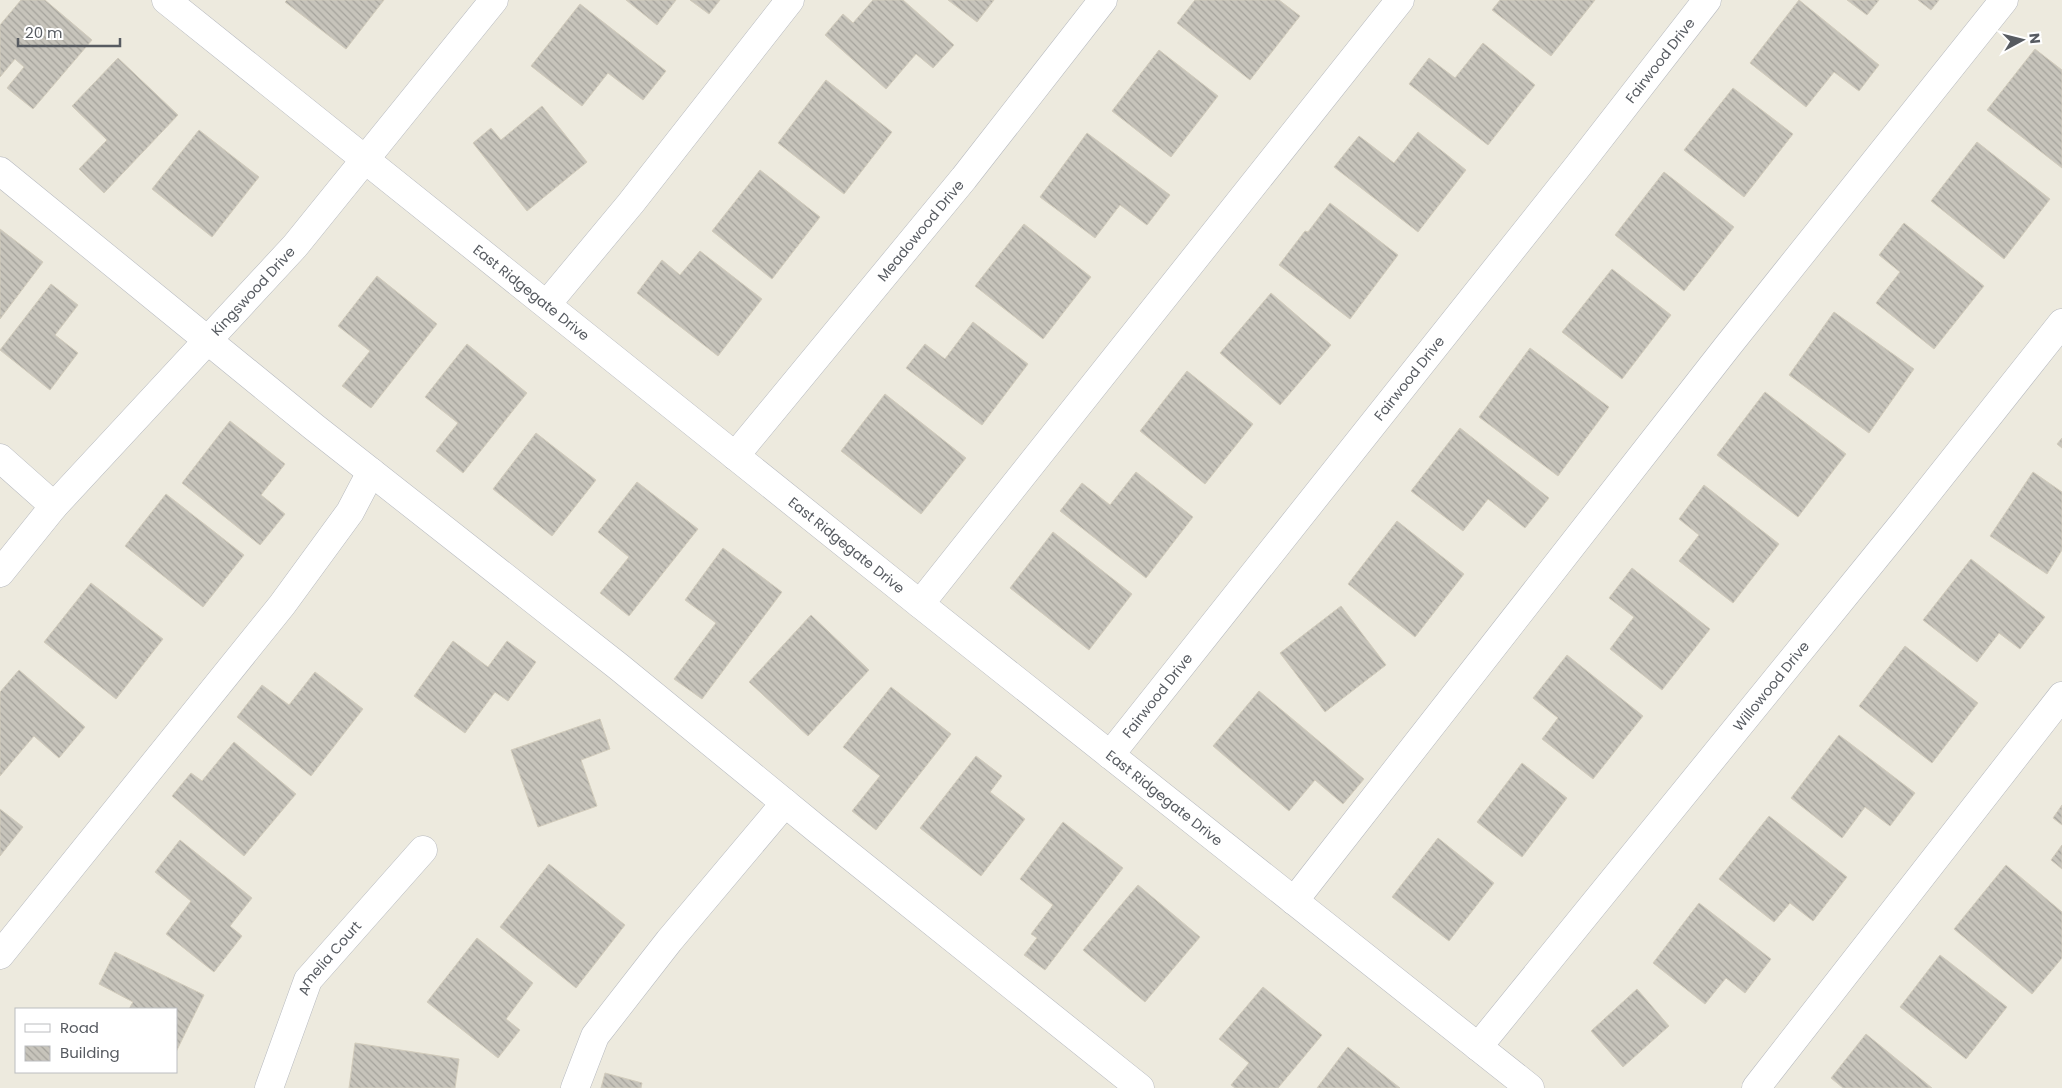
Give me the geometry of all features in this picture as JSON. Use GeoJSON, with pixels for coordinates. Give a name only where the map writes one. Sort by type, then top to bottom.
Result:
{"type":"FeatureCollection","features":[{"type":"Feature","properties":{"kind":"street","name":"Kingswood Drive"},"geometry":{"type":"LineString","coordinates":[[0,573],[54,506],[295,246],[494,0]]}},
{"type":"Feature","properties":{"kind":"street"},"geometry":{"type":"LineString","coordinates":[[547,304],[631,203],[790,0]]}},
{"type":"Feature","properties":{"kind":"street","name":"Meadowood Drive"},"geometry":{"type":"LineString","coordinates":[[735,456],[964,178],[1103,0]]}},
{"type":"Feature","properties":{"kind":"street"},"geometry":{"type":"LineString","coordinates":[[920,604],[1400,0]]}},
{"type":"Feature","properties":{"kind":"street","name":"Fairwood Drive"},"geometry":{"type":"LineString","coordinates":[[1110,755],[1578,166],[1707,0]]}},
{"type":"Feature","properties":{"kind":"street"},"geometry":{"type":"LineString","coordinates":[[1294,901],[1727,347],[2004,0]]}},
{"type":"Feature","properties":{"kind":"street","name":"East Ridgegate Drive"},"geometry":{"type":"LineString","coordinates":[[173,2],[735,456],[1530,1088]]}},
{"type":"Feature","properties":{"kind":"street"},"geometry":{"type":"LineString","coordinates":[[0,170],[371,472],[620,667],[785,804],[1140,1088]]}},
{"type":"Feature","properties":{"kind":"street","name":"Willowood Drive"},"geometry":{"type":"LineString","coordinates":[[1478,1047],[1906,521],[2062,323]]}},
{"type":"Feature","properties":{"kind":"street"},"geometry":{"type":"LineString","coordinates":[[0,458],[54,506]]}},
{"type":"Feature","properties":{"kind":"street"},"geometry":{"type":"LineString","coordinates":[[0,955],[282,604],[350,512],[371,472]]}},
{"type":"Feature","properties":{"kind":"street"},"geometry":{"type":"LineString","coordinates":[[1756,1088],[2062,696]]}},
{"type":"Feature","properties":{"kind":"street"},"geometry":{"type":"LineString","coordinates":[[575,1088],[596,1036],[669,942],[785,804]]}},
{"type":"Feature","properties":{"kind":"street","name":"Amelia Court"},"geometry":{"type":"LineString","coordinates":[[269,1088],[308,980],[423,850]]}},
{"type":"Feature","properties":{"kind":"building"},"geometry":{"type":"Polygon","coordinates":[[[21,0],[45,0],[92,40],[33,109],[7,88],[24,67],[15,59],[0,77],[0,25],[21,0]]]}},
{"type":"Feature","properties":{"kind":"building"},"geometry":{"type":"Polygon","coordinates":[[[287,0],[384,0],[346,49],[285,2],[287,0]]]}},
{"type":"Feature","properties":{"kind":"building"},"geometry":{"type":"Polygon","coordinates":[[[626,0],[676,0],[657,25],[626,0]]]}},
{"type":"Feature","properties":{"kind":"building"},"geometry":{"type":"Polygon","coordinates":[[[690,0],[720,0],[709,14],[690,0]]]}},
{"type":"Feature","properties":{"kind":"building"},"geometry":{"type":"Polygon","coordinates":[[[873,0],[903,0],[954,45],[933,68],[916,54],[886,89],[825,35],[843,14],[853,23],[873,0]]]}},
{"type":"Feature","properties":{"kind":"building"},"geometry":{"type":"Polygon","coordinates":[[[948,0],[994,0],[977,22],[948,0]]]}},
{"type":"Feature","properties":{"kind":"building"},"geometry":{"type":"Polygon","coordinates":[[[1195,0],[1279,0],[1300,16],[1250,80],[1177,23],[1195,0]]]}},
{"type":"Feature","properties":{"kind":"building"},"geometry":{"type":"Polygon","coordinates":[[[1500,0],[1595,0],[1551,56],[1492,10],[1500,0]]]}},
{"type":"Feature","properties":{"kind":"building"},"geometry":{"type":"Polygon","coordinates":[[[1799,0],[1879,65],[1859,91],[1834,72],[1806,107],[1750,63],[1799,0]]]}},
{"type":"Feature","properties":{"kind":"building"},"geometry":{"type":"Polygon","coordinates":[[[1847,0],[1879,0],[1867,15],[1847,0]]]}},
{"type":"Feature","properties":{"kind":"building"},"geometry":{"type":"Polygon","coordinates":[[[1918,0],[1939,0],[1931,10],[1918,0]]]}},
{"type":"Feature","properties":{"kind":"building"},"geometry":{"type":"Polygon","coordinates":[[[580,4],[666,71],[643,100],[608,73],[582,106],[531,66],[580,4]]]}},
{"type":"Feature","properties":{"kind":"building"},"geometry":{"type":"Polygon","coordinates":[[[1483,43],[1535,85],[1488,145],[1409,84],[1429,58],[1455,78],[1483,43]]]}},
{"type":"Feature","properties":{"kind":"building"},"geometry":{"type":"Polygon","coordinates":[[[2035,49],[2062,70],[2062,168],[1987,110],[2035,49]]]}},
{"type":"Feature","properties":{"kind":"building"},"geometry":{"type":"Polygon","coordinates":[[[1159,50],[1218,96],[1171,157],[1112,111],[1159,50]]]}},
{"type":"Feature","properties":{"kind":"building"},"geometry":{"type":"Polygon","coordinates":[[[118,58],[178,115],[104,193],[79,169],[107,140],[72,106],[118,58]]]}},
{"type":"Feature","properties":{"kind":"building"},"geometry":{"type":"Polygon","coordinates":[[[826,80],[892,132],[844,194],[778,143],[826,80]]]}},
{"type":"Feature","properties":{"kind":"building"},"geometry":{"type":"Polygon","coordinates":[[[1733,88],[1793,134],[1744,197],[1684,150],[1733,88]]]}},
{"type":"Feature","properties":{"kind":"building"},"geometry":{"type":"Polygon","coordinates":[[[542,106],[587,162],[527,211],[473,143],[491,128],[501,140],[542,106]]]}},
{"type":"Feature","properties":{"kind":"building"},"geometry":{"type":"Polygon","coordinates":[[[199,130],[259,177],[212,237],[152,189],[199,130]]]}},
{"type":"Feature","properties":{"kind":"building"},"geometry":{"type":"Polygon","coordinates":[[[1418,132],[1466,170],[1418,232],[1334,167],[1359,136],[1394,163],[1418,132]]]}},
{"type":"Feature","properties":{"kind":"building"},"geometry":{"type":"Polygon","coordinates":[[[1087,133],[1170,195],[1147,225],[1120,205],[1095,238],[1040,197],[1087,133]]]}},
{"type":"Feature","properties":{"kind":"building"},"geometry":{"type":"Polygon","coordinates":[[[1977,142],[2050,199],[2004,259],[1931,201],[1977,142]]]}},
{"type":"Feature","properties":{"kind":"building"},"geometry":{"type":"Polygon","coordinates":[[[760,170],[820,217],[772,279],[712,231],[760,170]]]}},
{"type":"Feature","properties":{"kind":"building"},"geometry":{"type":"Polygon","coordinates":[[[1664,172],[1734,227],[1684,291],[1615,235],[1664,172]]]}},
{"type":"Feature","properties":{"kind":"building"},"geometry":{"type":"Polygon","coordinates":[[[1330,203],[1398,255],[1350,319],[1279,265],[1305,231],[1308,232],[1330,203]]]}},
{"type":"Feature","properties":{"kind":"building"},"geometry":{"type":"Polygon","coordinates":[[[1904,223],[1984,286],[1934,349],[1876,303],[1900,272],[1879,255],[1904,223]]]}},
{"type":"Feature","properties":{"kind":"building"},"geometry":{"type":"Polygon","coordinates":[[[1024,224],[1091,277],[1043,339],[975,286],[1024,224]]]}},
{"type":"Feature","properties":{"kind":"building"},"geometry":{"type":"Polygon","coordinates":[[[0,229],[43,262],[0,319],[0,229]]]}},
{"type":"Feature","properties":{"kind":"building"},"geometry":{"type":"Polygon","coordinates":[[[700,251],[762,299],[718,356],[637,293],[662,260],[680,275],[700,251]]]}},
{"type":"Feature","properties":{"kind":"building"},"geometry":{"type":"Polygon","coordinates":[[[1612,269],[1671,315],[1622,379],[1562,332],[1612,269]]]}},
{"type":"Feature","properties":{"kind":"building"},"geometry":{"type":"Polygon","coordinates":[[[377,276],[437,324],[371,408],[342,386],[370,351],[338,326],[377,276]]]}},
{"type":"Feature","properties":{"kind":"building"},"geometry":{"type":"Polygon","coordinates":[[[51,284],[78,305],[55,335],[78,353],[50,390],[0,350],[51,284]]]}},
{"type":"Feature","properties":{"kind":"building"},"geometry":{"type":"Polygon","coordinates":[[[1271,293],[1331,345],[1280,405],[1220,353],[1271,293]]]}},
{"type":"Feature","properties":{"kind":"building"},"geometry":{"type":"Polygon","coordinates":[[[1834,312],[1914,369],[1869,433],[1789,375],[1834,312]]]}},
{"type":"Feature","properties":{"kind":"building"},"geometry":{"type":"Polygon","coordinates":[[[973,322],[1028,364],[982,425],[906,368],[925,344],[945,359],[973,322]]]}},
{"type":"Feature","properties":{"kind":"building"},"geometry":{"type":"Polygon","coordinates":[[[467,344],[527,393],[463,473],[436,451],[458,423],[425,397],[467,344]]]}},
{"type":"Feature","properties":{"kind":"building"},"geometry":{"type":"Polygon","coordinates":[[[1530,348],[1609,407],[1558,476],[1479,417],[1530,348]]]}},
{"type":"Feature","properties":{"kind":"building"},"geometry":{"type":"Polygon","coordinates":[[[1187,371],[1253,424],[1205,484],[1140,431],[1187,371]]]}},
{"type":"Feature","properties":{"kind":"building"},"geometry":{"type":"Polygon","coordinates":[[[1765,392],[1846,454],[1798,517],[1717,455],[1765,392]]]}},
{"type":"Feature","properties":{"kind":"building"},"geometry":{"type":"Polygon","coordinates":[[[885,394],[966,458],[921,514],[841,451],[885,394]]]}},
{"type":"Feature","properties":{"kind":"building"},"geometry":{"type":"Polygon","coordinates":[[[230,421],[285,464],[261,495],[285,514],[260,545],[182,483],[230,421]]]}},
{"type":"Feature","properties":{"kind":"building"},"geometry":{"type":"Polygon","coordinates":[[[1460,428],[1549,498],[1525,528],[1488,499],[1463,531],[1411,491],[1460,428]]]}},
{"type":"Feature","properties":{"kind":"building"},"geometry":{"type":"Polygon","coordinates":[[[536,433],[596,480],[552,536],[493,489],[536,433]]]}},
{"type":"Feature","properties":{"kind":"building"},"geometry":{"type":"Polygon","coordinates":[[[2062,438],[2062,448],[2057,444],[2062,438]]]}},
{"type":"Feature","properties":{"kind":"building"},"geometry":{"type":"Polygon","coordinates":[[[1136,472],[1193,517],[1146,578],[1060,511],[1082,483],[1110,505],[1136,472]]]}},
{"type":"Feature","properties":{"kind":"building"},"geometry":{"type":"Polygon","coordinates":[[[2033,472],[2062,492],[2062,550],[2047,574],[1990,536],[2033,472]]]}},
{"type":"Feature","properties":{"kind":"building"},"geometry":{"type":"Polygon","coordinates":[[[637,482],[698,529],[629,616],[600,593],[629,557],[598,532],[637,482]]]}},
{"type":"Feature","properties":{"kind":"building"},"geometry":{"type":"Polygon","coordinates":[[[1704,485],[1779,544],[1733,603],[1679,561],[1699,535],[1679,519],[1704,485]]]}},
{"type":"Feature","properties":{"kind":"building"},"geometry":{"type":"Polygon","coordinates":[[[166,494],[244,555],[203,607],[125,546],[166,494]]]}},
{"type":"Feature","properties":{"kind":"building"},"geometry":{"type":"Polygon","coordinates":[[[1397,521],[1464,574],[1415,637],[1348,584],[1397,521]]]}},
{"type":"Feature","properties":{"kind":"building"},"geometry":{"type":"Polygon","coordinates":[[[1053,532],[1132,594],[1089,650],[1010,588],[1053,532]]]}},
{"type":"Feature","properties":{"kind":"building"},"geometry":{"type":"Polygon","coordinates":[[[723,548],[782,592],[702,699],[674,679],[716,623],[685,600],[723,548]]]}},
{"type":"Feature","properties":{"kind":"building"},"geometry":{"type":"Polygon","coordinates":[[[1971,559],[2045,617],[2020,649],[1999,633],[1977,662],[1923,620],[1971,559]]]}},
{"type":"Feature","properties":{"kind":"building"},"geometry":{"type":"Polygon","coordinates":[[[1632,568],[1710,629],[1662,690],[1610,649],[1634,617],[1609,598],[1632,568]]]}},
{"type":"Feature","properties":{"kind":"building"},"geometry":{"type":"Polygon","coordinates":[[[91,583],[163,639],[116,699],[44,642],[91,583]]]}},
{"type":"Feature","properties":{"kind":"building"},"geometry":{"type":"Polygon","coordinates":[[[1341,606],[1386,665],[1325,712],[1280,653],[1341,606]]]}},
{"type":"Feature","properties":{"kind":"building"},"geometry":{"type":"Polygon","coordinates":[[[811,615],[869,670],[808,736],[749,682],[811,615]]]}},
{"type":"Feature","properties":{"kind":"building"},"geometry":{"type":"Polygon","coordinates":[[[453,641],[488,667],[507,641],[536,662],[508,701],[495,692],[465,733],[414,696],[453,641]]]}},
{"type":"Feature","properties":{"kind":"building"},"geometry":{"type":"Polygon","coordinates":[[[1905,646],[1978,703],[1932,763],[1859,706],[1905,646]]]}},
{"type":"Feature","properties":{"kind":"building"},"geometry":{"type":"Polygon","coordinates":[[[1567,655],[1643,716],[1593,779],[1542,739],[1558,718],[1533,698],[1567,655]]]}},
{"type":"Feature","properties":{"kind":"building"},"geometry":{"type":"Polygon","coordinates":[[[19,670],[85,727],[59,758],[34,736],[0,776],[0,692],[19,670]]]}},
{"type":"Feature","properties":{"kind":"building"},"geometry":{"type":"Polygon","coordinates":[[[315,672],[363,709],[311,776],[237,717],[262,685],[289,705],[315,672]]]}},
{"type":"Feature","properties":{"kind":"building"},"geometry":{"type":"Polygon","coordinates":[[[891,687],[951,734],[876,830],[852,811],[880,776],[843,747],[891,687]]]}},
{"type":"Feature","properties":{"kind":"building"},"geometry":{"type":"Polygon","coordinates":[[[1259,691],[1364,779],[1343,804],[1315,780],[1289,811],[1213,746],[1259,691]]]}},
{"type":"Feature","properties":{"kind":"building"},"geometry":{"type":"Polygon","coordinates":[[[600,719],[610,749],[581,760],[597,806],[538,827],[511,750],[600,719]]]}},
{"type":"Feature","properties":{"kind":"building"},"geometry":{"type":"Polygon","coordinates":[[[1839,735],[1915,793],[1890,826],[1865,807],[1842,838],[1791,798],[1839,735]]]}},
{"type":"Feature","properties":{"kind":"building"},"geometry":{"type":"Polygon","coordinates":[[[234,742],[296,794],[244,856],[172,796],[191,773],[202,781],[234,742]]]}},
{"type":"Feature","properties":{"kind":"building"},"geometry":{"type":"Polygon","coordinates":[[[976,756],[1002,776],[990,792],[1025,819],[981,876],[920,828],[976,756]]]}},
{"type":"Feature","properties":{"kind":"building"},"geometry":{"type":"Polygon","coordinates":[[[1522,763],[1567,798],[1522,857],[1477,822],[1522,763]]]}},
{"type":"Feature","properties":{"kind":"building"},"geometry":{"type":"Polygon","coordinates":[[[2062,805],[2062,825],[2053,818],[2062,805]]]}},
{"type":"Feature","properties":{"kind":"building"},"geometry":{"type":"Polygon","coordinates":[[[0,809],[23,827],[0,856],[0,809]]]}},
{"type":"Feature","properties":{"kind":"building"},"geometry":{"type":"Polygon","coordinates":[[[1769,816],[1847,877],[1813,921],[1790,903],[1774,922],[1719,879],[1769,816]]]}},
{"type":"Feature","properties":{"kind":"building"},"geometry":{"type":"Polygon","coordinates":[[[1063,822],[1123,868],[1045,970],[1024,955],[1037,938],[1031,934],[1053,905],[1020,879],[1063,822]]]}},
{"type":"Feature","properties":{"kind":"building"},"geometry":{"type":"Polygon","coordinates":[[[1438,838],[1494,883],[1449,941],[1392,897],[1438,838]]]}},
{"type":"Feature","properties":{"kind":"building"},"geometry":{"type":"Polygon","coordinates":[[[180,840],[252,898],[230,926],[242,936],[214,972],[166,934],[191,901],[155,872],[180,840]]]}},
{"type":"Feature","properties":{"kind":"building"},"geometry":{"type":"Polygon","coordinates":[[[2062,845],[2062,869],[2051,860],[2062,845]]]}},
{"type":"Feature","properties":{"kind":"building"},"geometry":{"type":"Polygon","coordinates":[[[549,864],[625,925],[576,988],[500,927],[549,864]]]}},
{"type":"Feature","properties":{"kind":"building"},"geometry":{"type":"Polygon","coordinates":[[[2006,865],[2062,912],[2062,958],[2032,994],[1954,929],[2006,865]]]}},
{"type":"Feature","properties":{"kind":"building"},"geometry":{"type":"Polygon","coordinates":[[[1138,885],[1200,937],[1145,1002],[1083,950],[1138,885]]]}},
{"type":"Feature","properties":{"kind":"building"},"geometry":{"type":"Polygon","coordinates":[[[1699,903],[1771,959],[1745,993],[1726,978],[1705,1004],[1653,963],[1699,903]]]}},
{"type":"Feature","properties":{"kind":"building"},"geometry":{"type":"Polygon","coordinates":[[[477,938],[533,983],[506,1019],[520,1030],[498,1058],[427,1002],[477,938]]]}},
{"type":"Feature","properties":{"kind":"building"},"geometry":{"type":"Polygon","coordinates":[[[115,952],[204,995],[178,1048],[178,1008],[130,1008],[133,1002],[99,984],[115,952]]]}},
{"type":"Feature","properties":{"kind":"building"},"geometry":{"type":"Polygon","coordinates":[[[1940,955],[2007,1007],[1966,1059],[1900,1007],[1940,955]]]}},
{"type":"Feature","properties":{"kind":"building"},"geometry":{"type":"Polygon","coordinates":[[[1263,987],[1322,1035],[1278,1088],[1235,1088],[1231,1085],[1249,1063],[1219,1039],[1263,987]]]}},
{"type":"Feature","properties":{"kind":"building"},"geometry":{"type":"Polygon","coordinates":[[[1637,989],[1669,1026],[1623,1067],[1591,1031],[1637,989]]]}},
{"type":"Feature","properties":{"kind":"building"},"geometry":{"type":"Polygon","coordinates":[[[1866,1034],[1932,1088],[1843,1088],[1831,1078],[1866,1034]]]}},
{"type":"Feature","properties":{"kind":"building"},"geometry":{"type":"Polygon","coordinates":[[[355,1043],[459,1059],[455,1088],[349,1088],[355,1043]]]}},
{"type":"Feature","properties":{"kind":"building"},"geometry":{"type":"Polygon","coordinates":[[[1348,1047],[1400,1088],[1317,1088],[1348,1047]]]}},
{"type":"Feature","properties":{"kind":"building"},"geometry":{"type":"Polygon","coordinates":[[[605,1073],[642,1083],[641,1088],[601,1088],[605,1073]]]}}]}
